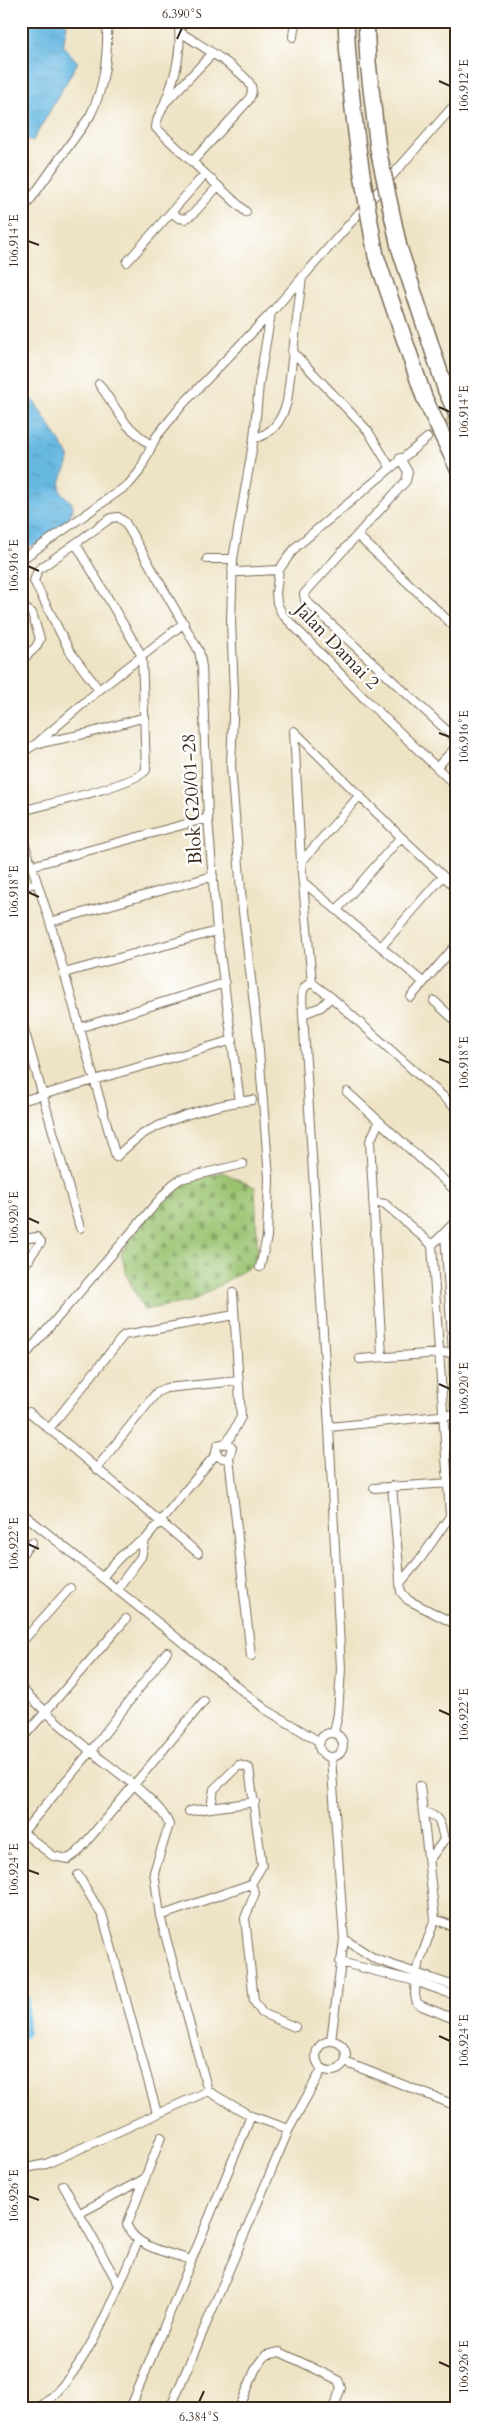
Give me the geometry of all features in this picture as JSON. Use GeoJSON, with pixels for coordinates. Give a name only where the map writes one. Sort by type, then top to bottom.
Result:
{"type":"FeatureCollection","features":[{"type":"Feature","properties":{"kind":"highway"},"geometry":{"type":"LineString","coordinates":[[346,21],[347,61],[357,152],[376,256],[424,397],[457,467]]}},
{"type":"Feature","properties":{"kind":"highway"},"geometry":{"type":"LineString","coordinates":[[366,21],[368,62],[378,149],[399,247],[446,391],[457,415]]}},
{"type":"Feature","properties":{"kind":"street"},"geometry":{"type":"LineString","coordinates":[[21,224],[22,210],[90,116],[96,103],[108,54],[107,21]]}},
{"type":"Feature","properties":{"kind":"street"},"geometry":{"type":"LineString","coordinates":[[178,21],[180,32],[179,58],[165,104],[156,120],[156,128],[246,212]]}},
{"type":"Feature","properties":{"kind":"street"},"geometry":{"type":"LineString","coordinates":[[293,37],[295,21]]}},
{"type":"Feature","properties":{"kind":"street"},"geometry":{"type":"LineString","coordinates":[[180,32],[213,53],[246,79],[252,91],[248,101],[192,162]]}},
{"type":"Feature","properties":{"kind":"street"},"geometry":{"type":"LineString","coordinates":[[165,104],[213,53]]}},
{"type":"Feature","properties":{"kind":"street"},"geometry":{"type":"LineString","coordinates":[[21,560],[129,484],[139,472],[151,446],[183,404],[271,313],[457,102]]}},
{"type":"Feature","properties":{"kind":"street"},"geometry":{"type":"LineString","coordinates":[[127,262],[206,174]]}},
{"type":"Feature","properties":{"kind":"street"},"geometry":{"type":"LineString","coordinates":[[171,212],[181,219],[188,218],[218,186]]}},
{"type":"Feature","properties":{"kind":"street"},"geometry":{"type":"LineString","coordinates":[[254,438],[264,436],[275,427],[284,415],[302,277]]}},
{"type":"Feature","properties":{"kind":"street"},"geometry":{"type":"LineString","coordinates":[[260,1267],[267,1237],[269,1178],[258,1038],[242,903],[231,766],[234,693],[230,621],[233,559],[254,438],[259,384],[271,313]]}},
{"type":"Feature","properties":{"kind":"street"},"geometry":{"type":"LineString","coordinates":[[292,351],[368,431],[390,467]]}},
{"type":"Feature","properties":{"kind":"street"},"geometry":{"type":"LineString","coordinates":[[98,384],[127,425],[151,446]]}},
{"type":"Feature","properties":{"kind":"street"},"geometry":{"type":"LineString","coordinates":[[232,569],[239,572],[279,570],[297,546],[400,458],[427,438]]}},
{"type":"Feature","properties":{"kind":"street"},"geometry":{"type":"LineString","coordinates":[[400,458],[408,472],[406,481],[304,594],[306,600],[457,740]]}},
{"type":"Feature","properties":{"kind":"street","name":"Blok G20/01-28"},"geometry":{"type":"LineString","coordinates":[[76,544],[111,518],[118,517],[125,522],[197,645],[202,667],[208,818],[217,931],[240,1102]]}},
{"type":"Feature","properties":{"kind":"street"},"geometry":{"type":"LineString","coordinates":[[357,535],[457,629]]}},
{"type":"Feature","properties":{"kind":"street"},"geometry":{"type":"LineString","coordinates":[[21,811],[121,784],[144,774],[146,770],[142,656],[76,544],[38,570],[34,582],[72,654],[99,690]]}},
{"type":"Feature","properties":{"kind":"street"},"geometry":{"type":"LineString","coordinates":[[208,559],[233,559]]}},
{"type":"Feature","properties":{"kind":"street","name":"Jalan Damai 2"},"geometry":{"type":"LineString","coordinates":[[279,570],[277,603],[282,614],[365,699],[457,787]]}},
{"type":"Feature","properties":{"kind":"street"},"geometry":{"type":"LineString","coordinates":[[21,606],[32,614],[40,639],[36,647],[21,661]]}},
{"type":"Feature","properties":{"kind":"street"},"geometry":{"type":"LineString","coordinates":[[21,753],[36,744],[99,690],[184,623]]}},
{"type":"Feature","properties":{"kind":"street"},"geometry":{"type":"LineString","coordinates":[[36,744],[89,733],[145,717]]}},
{"type":"Feature","properties":{"kind":"street"},"geometry":{"type":"LineString","coordinates":[[457,888],[401,838],[296,731],[293,731],[301,862],[312,982],[457,1109]]}},
{"type":"Feature","properties":{"kind":"street"},"geometry":{"type":"LineString","coordinates":[[437,767],[457,746]]}},
{"type":"Feature","properties":{"kind":"street"},"geometry":{"type":"LineString","coordinates":[[301,862],[360,795]]}},
{"type":"Feature","properties":{"kind":"street"},"geometry":{"type":"LineString","coordinates":[[31,866],[208,818]]}},
{"type":"Feature","properties":{"kind":"street"},"geometry":{"type":"LineString","coordinates":[[21,834],[50,922],[116,1158],[140,1135],[155,1128],[184,1117],[252,1100]]}},
{"type":"Feature","properties":{"kind":"street"},"geometry":{"type":"LineString","coordinates":[[337,910],[401,838]]}},
{"type":"Feature","properties":{"kind":"street"},"geometry":{"type":"LineString","coordinates":[[50,922],[213,876]]}},
{"type":"Feature","properties":{"kind":"street"},"geometry":{"type":"LineString","coordinates":[[380,947],[443,876]]}},
{"type":"Feature","properties":{"kind":"street"},"geometry":{"type":"LineString","coordinates":[[303,882],[423,982]]}},
{"type":"Feature","properties":{"kind":"street"},"geometry":{"type":"LineString","coordinates":[[21,887],[36,883]]}},
{"type":"Feature","properties":{"kind":"street"},"geometry":{"type":"LineString","coordinates":[[64,973],[217,931]]}},
{"type":"Feature","properties":{"kind":"street"},"geometry":{"type":"LineString","coordinates":[[410,997],[457,944]]}},
{"type":"Feature","properties":{"kind":"street"},"geometry":{"type":"LineString","coordinates":[[312,982],[307,984],[302,990],[329,1427],[341,1669],[338,1713],[334,1733]]}},
{"type":"Feature","properties":{"kind":"street"},"geometry":{"type":"LineString","coordinates":[[79,1028],[225,983]]}},
{"type":"Feature","properties":{"kind":"street"},"geometry":{"type":"LineString","coordinates":[[303,1014],[321,1007],[331,997]]}},
{"type":"Feature","properties":{"kind":"street"},"geometry":{"type":"LineString","coordinates":[[434,1001],[454,1019],[457,1010]]}},
{"type":"Feature","properties":{"kind":"street"},"geometry":{"type":"LineString","coordinates":[[21,1018],[80,1228]]}},
{"type":"Feature","properties":{"kind":"street"},"geometry":{"type":"LineString","coordinates":[[21,1101],[233,1040]]}},
{"type":"Feature","properties":{"kind":"street"},"geometry":{"type":"LineString","coordinates":[[347,1092],[457,1192]]}},
{"type":"Feature","properties":{"kind":"street"},"geometry":{"type":"LineString","coordinates":[[379,1122],[370,1141],[382,1356]]}},
{"type":"Feature","properties":{"kind":"street"},"geometry":{"type":"LineString","coordinates":[[21,1360],[172,1185],[180,1179],[243,1164]]}},
{"type":"Feature","properties":{"kind":"street"},"geometry":{"type":"LineString","coordinates":[[373,1202],[386,1204],[432,1244],[438,1352],[445,1416],[450,1516]]}},
{"type":"Feature","properties":{"kind":"street"},"geometry":{"type":"LineString","coordinates":[[432,1244],[445,1234],[457,1220]]}},
{"type":"Feature","properties":{"kind":"street"},"geometry":{"type":"LineString","coordinates":[[374,1488],[457,1482],[456,1413],[445,1234]]}},
{"type":"Feature","properties":{"kind":"street"},"geometry":{"type":"LineString","coordinates":[[21,1239],[37,1237],[41,1240],[21,1269]]}},
{"type":"Feature","properties":{"kind":"street"},"geometry":{"type":"LineString","coordinates":[[21,1243],[29,1260]]}},
{"type":"Feature","properties":{"kind":"street"},"geometry":{"type":"LineString","coordinates":[[117,1590],[141,1557],[145,1540],[216,1454],[218,1445],[227,1443],[241,1417],[233,1292]]}},
{"type":"Feature","properties":{"kind":"street"},"geometry":{"type":"LineString","coordinates":[[49,1429],[124,1335],[234,1315]]}},
{"type":"Feature","properties":{"kind":"street"},"geometry":{"type":"LineString","coordinates":[[360,1359],[453,1352]]}},
{"type":"Feature","properties":{"kind":"street"},"geometry":{"type":"LineString","coordinates":[[96,1469],[157,1392],[166,1388],[238,1381]]}},
{"type":"Feature","properties":{"kind":"street"},"geometry":{"type":"LineString","coordinates":[[29,1412],[198,1552]]}},
{"type":"Feature","properties":{"kind":"street"},"geometry":{"type":"LineString","coordinates":[[329,1427],[445,1416],[456,1413]]}},
{"type":"Feature","properties":{"kind":"street"},"geometry":{"type":"LineString","coordinates":[[227,1443],[232,1448],[229,1457],[251,1656]]}},
{"type":"Feature","properties":{"kind":"street"},"geometry":{"type":"LineString","coordinates":[[216,1454],[222,1459],[229,1457]]}},
{"type":"Feature","properties":{"kind":"street"},"geometry":{"type":"LineString","coordinates":[[392,1486],[401,1592],[408,1600],[456,1624]]}},
{"type":"Feature","properties":{"kind":"street"},"geometry":{"type":"LineString","coordinates":[[400,1582],[422,1558],[457,1506]]}},
{"type":"Feature","properties":{"kind":"street"},"geometry":{"type":"LineString","coordinates":[[21,1512],[266,1709],[320,1742],[323,1753],[331,1757],[339,1754],[343,1746],[341,1738],[334,1733],[325,1735],[320,1742]]}},
{"type":"Feature","properties":{"kind":"street"},"geometry":{"type":"LineString","coordinates":[[102,1578],[118,1558],[134,1545],[145,1540]]}},
{"type":"Feature","properties":{"kind":"street"},"geometry":{"type":"LineString","coordinates":[[21,1555],[32,1542]]}},
{"type":"Feature","properties":{"kind":"street"},"geometry":{"type":"LineString","coordinates":[[118,1558],[132,1570]]}},
{"type":"Feature","properties":{"kind":"street"},"geometry":{"type":"LineString","coordinates":[[21,1643],[70,1588]]}},
{"type":"Feature","properties":{"kind":"street"},"geometry":{"type":"LineString","coordinates":[[21,1740],[126,1619]]}},
{"type":"Feature","properties":{"kind":"street"},"geometry":{"type":"LineString","coordinates":[[167,1652],[91,1751],[22,1832],[53,1856],[68,1859],[77,1853],[135,1786],[204,1701]]}},
{"type":"Feature","properties":{"kind":"street"},"geometry":{"type":"LineString","coordinates":[[21,1688],[45,1713],[135,1786],[167,1818],[169,1826],[154,1872],[160,1916],[208,2090],[251,2116],[289,2129]]}},
{"type":"Feature","properties":{"kind":"street"},"geometry":{"type":"LineString","coordinates":[[330,2041],[344,1939],[331,1757]]}},
{"type":"Feature","properties":{"kind":"street"},"geometry":{"type":"LineString","coordinates":[[160,1916],[251,1884],[262,1866],[250,1768],[239,1765],[214,1789],[211,1807]]}},
{"type":"Feature","properties":{"kind":"street"},"geometry":{"type":"LineString","coordinates":[[420,1786],[430,1859],[435,1919],[416,1972],[417,2002],[457,2020]]}},
{"type":"Feature","properties":{"kind":"street"},"geometry":{"type":"LineString","coordinates":[[189,1811],[254,1802]]}},
{"type":"Feature","properties":{"kind":"street"},"geometry":{"type":"LineString","coordinates":[[424,1812],[433,1814],[440,1820],[444,1840],[430,1859]]}},
{"type":"Feature","properties":{"kind":"street"},"geometry":{"type":"LineString","coordinates":[[78,1875],[103,1917],[157,2113]]}},
{"type":"Feature","properties":{"kind":"street"},"geometry":{"type":"LineString","coordinates":[[251,1884],[255,1893],[245,1918],[254,2001],[262,2013],[295,2027]]}},
{"type":"Feature","properties":{"kind":"street"},"geometry":{"type":"LineString","coordinates":[[435,1919],[457,1928]]}},
{"type":"Feature","properties":{"kind":"street"},"geometry":{"type":"LineString","coordinates":[[344,1939],[375,1959],[457,1987]]}},
{"type":"Feature","properties":{"kind":"street"},"geometry":{"type":"LineString","coordinates":[[340,1962],[415,1981],[457,1996]]}},
{"type":"Feature","properties":{"kind":"street"},"geometry":{"type":"LineString","coordinates":[[330,2041],[343,2048],[345,2062]]}},
{"type":"Feature","properties":{"kind":"street"},"geometry":{"type":"LineString","coordinates":[[330,2041],[321,2045],[316,2054],[318,2065],[322,2069],[335,2071],[345,2062]]}},
{"type":"Feature","properties":{"kind":"street"},"geometry":{"type":"LineString","coordinates":[[345,2062],[457,2106]]}},
{"type":"Feature","properties":{"kind":"street"},"geometry":{"type":"LineString","coordinates":[[170,2409],[289,2129],[322,2069]]}},
{"type":"Feature","properties":{"kind":"street"},"geometry":{"type":"LineString","coordinates":[[21,2169],[46,2164],[208,2090]]}},
{"type":"Feature","properties":{"kind":"street"},"geometry":{"type":"LineString","coordinates":[[130,2409],[251,2116]]}},
{"type":"Feature","properties":{"kind":"street"},"geometry":{"type":"LineString","coordinates":[[161,2137],[127,2225],[138,2241],[192,2260]]}},
{"type":"Feature","properties":{"kind":"street"},"geometry":{"type":"LineString","coordinates":[[80,2213],[144,2179]]}},
{"type":"Feature","properties":{"kind":"street"},"geometry":{"type":"LineString","coordinates":[[63,2185],[119,2285]]}},
{"type":"Feature","properties":{"kind":"street"},"geometry":{"type":"LineString","coordinates":[[37,2409],[63,2385],[89,2348],[138,2241]]}},
{"type":"Feature","properties":{"kind":"street"},"geometry":{"type":"LineString","coordinates":[[239,2409],[255,2370],[266,2355],[280,2352],[338,2380],[342,2388],[333,2409]]}},
{"type":"Feature","properties":{"kind":"green space"},"geometry":{"type":"Polygon","coordinates":[[[222,1172],[255,1187],[258,1262],[193,1301],[144,1310],[127,1276],[121,1253],[167,1189],[222,1172]]]}},
{"type":"Feature","properties":{"kind":"water"},"geometry":{"type":"Polygon","coordinates":[[[21,21],[63,21],[67,24],[63,46],[78,62],[32,142],[21,136],[21,21]]]}},
{"type":"Feature","properties":{"kind":"water"},"geometry":{"type":"Polygon","coordinates":[[[21,392],[34,401],[69,456],[60,486],[62,493],[71,502],[73,508],[68,518],[56,530],[42,541],[31,546],[24,544],[21,540],[21,392]]]}},
{"type":"Feature","properties":{"kind":"waterway"},"geometry":{"type":"LineString","coordinates":[[21,1999],[21,2031]]}},
{"type":"Feature","properties":{"kind":"tunnel"},"geometry":{"type":"LineString","coordinates":[[427,438],[457,415]]}}]}
